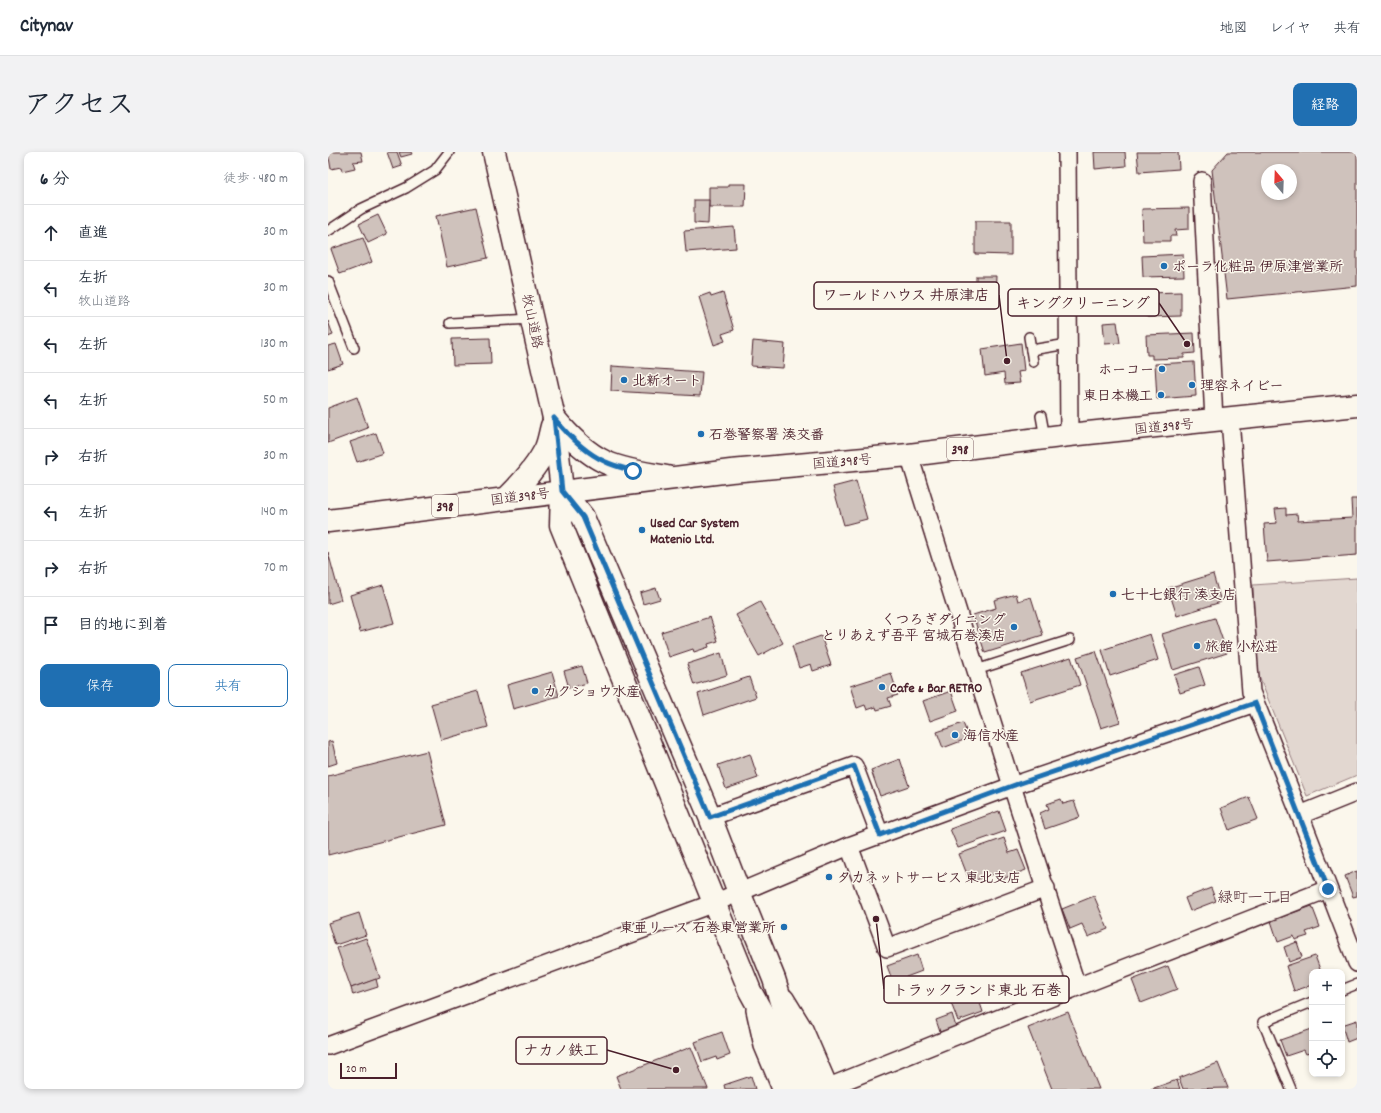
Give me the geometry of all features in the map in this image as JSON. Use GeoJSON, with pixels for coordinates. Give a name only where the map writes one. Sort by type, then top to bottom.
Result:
{"type":"FeatureCollection","features":[{"type":"Feature","properties":{"kind":"main road","name":"牧山道路"},"geometry":{"type":"LineString","coordinates":[[494,152],[554,418],[562,491],[561,525],[685,827],[750,991],[776,1040],[797,1089]]}},
{"type":"Feature","properties":{"kind":"main road","name":"国道398号"},"geometry":{"type":"LineString","coordinates":[[328,521],[731,471],[909,455],[1069,435],[1357,405]]}},
{"type":"Feature","properties":{"kind":"main road"},"geometry":{"type":"LineString","coordinates":[[554,418],[568,436],[586,451],[605,462],[633,471],[669,478]]}},
{"type":"Feature","properties":{"kind":"main road"},"geometry":{"type":"LineString","coordinates":[[507,498],[522,484],[537,464],[547,446],[554,418]]}},
{"type":"Feature","properties":{"kind":"main road"},"geometry":{"type":"LineString","coordinates":[[562,491],[583,517],[710,817],[774,979],[791,1034],[824,1088]]}},
{"type":"Feature","properties":{"kind":"street"},"geometry":{"type":"LineString","coordinates":[[1067,152],[1069,435]]}},
{"type":"Feature","properties":{"kind":"street"},"geometry":{"type":"LineString","coordinates":[[1202,181],[1222,419],[1251,692],[1357,963]]}},
{"type":"Feature","properties":{"kind":"street"},"geometry":{"type":"LineString","coordinates":[[909,455],[1012,786],[1077,987]]}},
{"type":"Feature","properties":{"kind":"street"},"geometry":{"type":"LineString","coordinates":[[328,1046],[714,903],[849,846],[1012,786],[1255,703]]}},
{"type":"Feature","properties":{"kind":"street"},"geometry":{"type":"LineString","coordinates":[[710,817],[854,766],[880,835]]}},
{"type":"Feature","properties":{"kind":"street"},"geometry":{"type":"LineString","coordinates":[[1300,815],[1357,792]]}},
{"type":"Feature","properties":{"kind":"street"},"geometry":{"type":"LineString","coordinates":[[849,846],[887,948],[1046,888]]}},
{"type":"Feature","properties":{"kind":"street"},"geometry":{"type":"LineString","coordinates":[[824,1088],[1328,889]]}},
{"type":"Feature","properties":{"kind":"street"},"geometry":{"type":"LineString","coordinates":[[750,991],[763,1046],[781,1089]]}},
{"type":"Feature","properties":{"kind":"lane"},"geometry":{"type":"LineString","coordinates":[[328,231],[361,209],[406,188],[435,170],[449,152]]}},
{"type":"Feature","properties":{"kind":"lane"},"geometry":{"type":"LineString","coordinates":[[328,281],[354,348]]}},
{"type":"Feature","properties":{"kind":"lane"},"geometry":{"type":"LineString","coordinates":[[450,323],[532,319]]}},
{"type":"Feature","properties":{"kind":"lane"},"geometry":{"type":"LineString","coordinates":[[1029,337],[1033,362]]}},
{"type":"Feature","properties":{"kind":"lane"},"geometry":{"type":"LineString","coordinates":[[1031,350],[1068,344]]}},
{"type":"Feature","properties":{"kind":"lane"},"geometry":{"type":"LineString","coordinates":[[1041,416],[1045,438]]}},
{"type":"Feature","properties":{"kind":"lane"},"geometry":{"type":"LineString","coordinates":[[976,670],[1070,640]]}},
{"type":"Feature","properties":{"kind":"lane"},"geometry":{"type":"LineString","coordinates":[[1345,989],[1357,984]]}},
{"type":"Feature","properties":{"kind":"lane"},"geometry":{"type":"LineString","coordinates":[[1291,1089],[1263,1022],[1309,1003]]}},
{"type":"Feature","properties":{"kind":"shaded area"},"geometry":{"type":"Polygon","coordinates":[[[1357,578],[1357,775],[1307,796],[1256,669],[1253,585],[1357,578]]]}},
{"type":"Feature","properties":{"kind":"building"},"geometry":{"type":"Polygon","coordinates":[[[328,152],[361,152],[363,161],[353,162],[355,168],[342,171],[341,167],[331,169],[328,152]]]}},
{"type":"Feature","properties":{"kind":"building"},"geometry":{"type":"Polygon","coordinates":[[[387,152],[397,152],[402,166],[393,169],[387,152]]]}},
{"type":"Feature","properties":{"kind":"building"},"geometry":{"type":"Polygon","coordinates":[[[399,152],[411,152],[412,154],[401,157],[399,152]]]}},
{"type":"Feature","properties":{"kind":"building"},"geometry":{"type":"Polygon","coordinates":[[[1094,152],[1125,152],[1126,166],[1095,169],[1094,152]]]}},
{"type":"Feature","properties":{"kind":"building"},"geometry":{"type":"Polygon","coordinates":[[[1137,152],[1178,152],[1179,169],[1139,172],[1137,152]]]}},
{"type":"Feature","properties":{"kind":"building"},"geometry":{"type":"Polygon","coordinates":[[[1228,152],[1357,152],[1357,286],[1227,299],[1212,170],[1228,152]]]}},
{"type":"Feature","properties":{"kind":"building"},"geometry":{"type":"Polygon","coordinates":[[[728,184],[746,184],[745,207],[709,207],[709,187],[728,187],[728,184]]]}},
{"type":"Feature","properties":{"kind":"building"},"geometry":{"type":"Polygon","coordinates":[[[694,200],[709,200],[708,224],[694,223],[694,200]]]}},
{"type":"Feature","properties":{"kind":"building"},"geometry":{"type":"Polygon","coordinates":[[[476,207],[488,258],[447,267],[436,216],[476,207]]]}},
{"type":"Feature","properties":{"kind":"building"},"geometry":{"type":"Polygon","coordinates":[[[1189,208],[1189,229],[1175,230],[1176,236],[1170,236],[1170,241],[1143,241],[1142,209],[1189,208]]]}},
{"type":"Feature","properties":{"kind":"building"},"geometry":{"type":"Polygon","coordinates":[[[378,215],[387,234],[368,243],[359,224],[378,215]]]}},
{"type":"Feature","properties":{"kind":"building"},"geometry":{"type":"Polygon","coordinates":[[[975,221],[1011,221],[1011,255],[975,254],[975,221]]]}},
{"type":"Feature","properties":{"kind":"building"},"geometry":{"type":"Polygon","coordinates":[[[734,227],[736,248],[686,252],[684,231],[734,227]]]}},
{"type":"Feature","properties":{"kind":"building"},"geometry":{"type":"Polygon","coordinates":[[[363,238],[372,262],[340,274],[331,249],[363,238]]]}},
{"type":"Feature","properties":{"kind":"building"},"geometry":{"type":"Polygon","coordinates":[[[1183,254],[1184,276],[1143,277],[1142,256],[1183,254]]]}},
{"type":"Feature","properties":{"kind":"building"},"geometry":{"type":"Polygon","coordinates":[[[976,276],[996,276],[995,296],[976,296],[976,276]]]}},
{"type":"Feature","properties":{"kind":"building"},"geometry":{"type":"Polygon","coordinates":[[[1181,292],[1181,316],[1147,317],[1146,293],[1181,292]]]}},
{"type":"Feature","properties":{"kind":"building"},"geometry":{"type":"Polygon","coordinates":[[[710,293],[711,297],[723,293],[734,330],[722,334],[725,341],[714,345],[699,297],[710,293]]]}},
{"type":"Feature","properties":{"kind":"building"},"geometry":{"type":"Polygon","coordinates":[[[328,321],[333,335],[328,337],[328,321]]]}},
{"type":"Feature","properties":{"kind":"building"},"geometry":{"type":"Polygon","coordinates":[[[1117,322],[1120,343],[1105,344],[1103,323],[1117,322]]]}},
{"type":"Feature","properties":{"kind":"building"},"geometry":{"type":"Polygon","coordinates":[[[1194,333],[1195,353],[1184,354],[1184,358],[1152,359],[1152,355],[1147,355],[1146,335],[1194,333]]]}},
{"type":"Feature","properties":{"kind":"building"},"geometry":{"type":"Polygon","coordinates":[[[490,338],[491,364],[453,365],[452,339],[490,338]]]}},
{"type":"Feature","properties":{"kind":"building"},"geometry":{"type":"Polygon","coordinates":[[[753,341],[785,344],[783,368],[751,366],[753,341]]]}},
{"type":"Feature","properties":{"kind":"building"},"geometry":{"type":"Polygon","coordinates":[[[1021,343],[1024,371],[1018,372],[1020,383],[1005,384],[1004,373],[985,376],[982,349],[1021,343]]]}},
{"type":"Feature","properties":{"kind":"building"},"geometry":{"type":"Polygon","coordinates":[[[336,344],[343,364],[328,369],[328,346],[336,344]]]}},
{"type":"Feature","properties":{"kind":"building"},"geometry":{"type":"Polygon","coordinates":[[[1194,362],[1196,396],[1157,399],[1155,364],[1194,362]]]}},
{"type":"Feature","properties":{"kind":"building"},"geometry":{"type":"Polygon","coordinates":[[[612,366],[702,372],[700,396],[611,391],[612,366]]]}},
{"type":"Feature","properties":{"kind":"building"},"geometry":{"type":"Polygon","coordinates":[[[357,397],[368,428],[328,443],[328,408],[357,397]]]}},
{"type":"Feature","properties":{"kind":"building"},"geometry":{"type":"Polygon","coordinates":[[[376,433],[383,453],[357,462],[350,442],[376,433]]]}},
{"type":"Feature","properties":{"kind":"building"},"geometry":{"type":"Polygon","coordinates":[[[856,481],[867,519],[844,525],[833,487],[856,481]]]}},
{"type":"Feature","properties":{"kind":"building"},"geometry":{"type":"Polygon","coordinates":[[[1351,499],[1357,499],[1357,555],[1267,562],[1264,524],[1277,523],[1275,509],[1286,508],[1286,515],[1297,514],[1298,521],[1352,518],[1351,499]]]}},
{"type":"Feature","properties":{"kind":"building"},"geometry":{"type":"Polygon","coordinates":[[[328,552],[341,600],[328,604],[328,552]]]}},
{"type":"Feature","properties":{"kind":"building"},"geometry":{"type":"Polygon","coordinates":[[[1213,574],[1221,602],[1177,616],[1168,588],[1213,574]]]}},
{"type":"Feature","properties":{"kind":"building"},"geometry":{"type":"Polygon","coordinates":[[[383,585],[394,623],[360,632],[350,595],[383,585]]]}},
{"type":"Feature","properties":{"kind":"building"},"geometry":{"type":"Polygon","coordinates":[[[656,588],[660,599],[643,604],[640,593],[656,588]]]}},
{"type":"Feature","properties":{"kind":"building"},"geometry":{"type":"Polygon","coordinates":[[[1016,594],[1018,601],[1031,597],[1043,635],[985,653],[973,615],[996,608],[994,600],[1016,594]]]}},
{"type":"Feature","properties":{"kind":"building"},"geometry":{"type":"Polygon","coordinates":[[[760,602],[783,643],[759,656],[736,615],[760,602]]]}},
{"type":"Feature","properties":{"kind":"building"},"geometry":{"type":"Polygon","coordinates":[[[710,617],[718,641],[708,644],[709,647],[694,652],[693,649],[669,657],[661,632],[710,617]]]}},
{"type":"Feature","properties":{"kind":"building"},"geometry":{"type":"Polygon","coordinates":[[[1215,618],[1227,653],[1173,670],[1162,634],[1215,618]]]}},
{"type":"Feature","properties":{"kind":"building"},"geometry":{"type":"Polygon","coordinates":[[[1150,634],[1158,660],[1110,676],[1102,650],[1150,634]]]}},
{"type":"Feature","properties":{"kind":"building"},"geometry":{"type":"Polygon","coordinates":[[[821,636],[831,665],[813,671],[811,664],[799,668],[792,646],[821,636]]]}},
{"type":"Feature","properties":{"kind":"building"},"geometry":{"type":"Polygon","coordinates":[[[1096,651],[1120,722],[1101,728],[1077,657],[1096,651]]]}},
{"type":"Feature","properties":{"kind":"building"},"geometry":{"type":"Polygon","coordinates":[[[721,653],[727,675],[694,685],[687,664],[721,653]]]}},
{"type":"Feature","properties":{"kind":"building"},"geometry":{"type":"Polygon","coordinates":[[[1071,657],[1080,685],[1030,701],[1021,673],[1071,657]]]}},
{"type":"Feature","properties":{"kind":"building"},"geometry":{"type":"Polygon","coordinates":[[[582,666],[587,683],[569,688],[564,671],[582,666]]]}},
{"type":"Feature","properties":{"kind":"building"},"geometry":{"type":"Polygon","coordinates":[[[1199,667],[1205,685],[1180,693],[1174,675],[1199,667]]]}},
{"type":"Feature","properties":{"kind":"building"},"geometry":{"type":"Polygon","coordinates":[[[552,672],[559,696],[513,709],[507,685],[552,672]]]}},
{"type":"Feature","properties":{"kind":"building"},"geometry":{"type":"Polygon","coordinates":[[[891,673],[898,695],[888,698],[891,706],[877,710],[876,707],[867,710],[865,705],[857,708],[850,686],[891,673]]]}},
{"type":"Feature","properties":{"kind":"building"},"geometry":{"type":"Polygon","coordinates":[[[749,677],[756,697],[704,715],[698,694],[749,677]]]}},
{"type":"Feature","properties":{"kind":"building"},"geometry":{"type":"Polygon","coordinates":[[[478,691],[488,727],[441,740],[431,704],[478,691]]]}},
{"type":"Feature","properties":{"kind":"building"},"geometry":{"type":"Polygon","coordinates":[[[951,691],[958,711],[930,721],[923,701],[951,691]]]}},
{"type":"Feature","properties":{"kind":"building"},"geometry":{"type":"Polygon","coordinates":[[[963,723],[969,738],[943,748],[937,732],[963,723]]]}},
{"type":"Feature","properties":{"kind":"building"},"geometry":{"type":"Polygon","coordinates":[[[332,741],[337,763],[328,766],[328,742],[332,741]]]}},
{"type":"Feature","properties":{"kind":"building"},"geometry":{"type":"Polygon","coordinates":[[[427,751],[446,825],[328,855],[328,776],[427,751]]]}},
{"type":"Feature","properties":{"kind":"building"},"geometry":{"type":"Polygon","coordinates":[[[750,754],[758,778],[726,789],[718,765],[750,754]]]}},
{"type":"Feature","properties":{"kind":"building"},"geometry":{"type":"Polygon","coordinates":[[[900,759],[909,786],[880,796],[871,770],[900,759]]]}},
{"type":"Feature","properties":{"kind":"building"},"geometry":{"type":"Polygon","coordinates":[[[1249,797],[1258,819],[1229,830],[1221,808],[1249,797]]]}},
{"type":"Feature","properties":{"kind":"building"},"geometry":{"type":"Polygon","coordinates":[[[1061,799],[1063,804],[1074,801],[1080,817],[1045,829],[1040,813],[1049,809],[1047,804],[1061,799]]]}},
{"type":"Feature","properties":{"kind":"building"},"geometry":{"type":"Polygon","coordinates":[[[999,811],[1006,831],[958,848],[950,829],[999,811]]]}},
{"type":"Feature","properties":{"kind":"building"},"geometry":{"type":"Polygon","coordinates":[[[1004,838],[1009,853],[1018,850],[1026,870],[1002,879],[999,872],[970,882],[959,854],[1004,838]]]}},
{"type":"Feature","properties":{"kind":"building"},"geometry":{"type":"Polygon","coordinates":[[[1357,871],[1357,896],[1353,897],[1345,876],[1357,871]]]}},
{"type":"Feature","properties":{"kind":"building"},"geometry":{"type":"Polygon","coordinates":[[[1211,888],[1216,901],[1190,911],[1185,898],[1211,888]]]}},
{"type":"Feature","properties":{"kind":"building"},"geometry":{"type":"Polygon","coordinates":[[[1094,896],[1108,929],[1088,937],[1082,924],[1070,929],[1062,909],[1094,896]]]}},
{"type":"Feature","properties":{"kind":"building"},"geometry":{"type":"Polygon","coordinates":[[[1312,906],[1320,927],[1306,932],[1308,936],[1295,940],[1294,936],[1278,942],[1271,921],[1312,906]]]}},
{"type":"Feature","properties":{"kind":"building"},"geometry":{"type":"Polygon","coordinates":[[[359,913],[366,935],[335,945],[328,923],[359,913]]]}},
{"type":"Feature","properties":{"kind":"building"},"geometry":{"type":"Polygon","coordinates":[[[366,938],[380,978],[351,988],[337,948],[366,938]]]}},
{"type":"Feature","properties":{"kind":"building"},"geometry":{"type":"Polygon","coordinates":[[[1297,942],[1302,957],[1289,962],[1284,947],[1297,942]]]}},
{"type":"Feature","properties":{"kind":"building"},"geometry":{"type":"Polygon","coordinates":[[[917,955],[922,971],[893,982],[887,966],[917,955]]]}},
{"type":"Feature","properties":{"kind":"building"},"geometry":{"type":"Polygon","coordinates":[[[1315,956],[1320,969],[1309,969],[1309,986],[1294,991],[1286,966],[1315,956]]]}},
{"type":"Feature","properties":{"kind":"building"},"geometry":{"type":"Polygon","coordinates":[[[1168,966],[1177,989],[1141,1003],[1132,980],[1168,966]]]}},
{"type":"Feature","properties":{"kind":"building"},"geometry":{"type":"Polygon","coordinates":[[[376,979],[378,987],[353,995],[351,988],[376,979]]]}},
{"type":"Feature","properties":{"kind":"building"},"geometry":{"type":"Polygon","coordinates":[[[977,994],[983,1012],[958,1021],[951,1003],[977,994]]]}},
{"type":"Feature","properties":{"kind":"building"},"geometry":{"type":"Polygon","coordinates":[[[1068,1012],[1099,1089],[1052,1089],[1028,1028],[1068,1012]]]}},
{"type":"Feature","properties":{"kind":"building"},"geometry":{"type":"Polygon","coordinates":[[[952,1014],[956,1027],[940,1032],[936,1020],[952,1014]]]}},
{"type":"Feature","properties":{"kind":"building"},"geometry":{"type":"Polygon","coordinates":[[[1357,1020],[1357,1038],[1347,1042],[1345,1035],[1345,1024],[1357,1020]]]}},
{"type":"Feature","properties":{"kind":"building"},"geometry":{"type":"Polygon","coordinates":[[[1309,1030],[1309,1053],[1306,1054],[1304,1050],[1286,1056],[1280,1040],[1309,1030]]]}},
{"type":"Feature","properties":{"kind":"building"},"geometry":{"type":"Polygon","coordinates":[[[722,1032],[730,1055],[717,1060],[716,1057],[702,1062],[695,1042],[722,1032]]]}},
{"type":"Feature","properties":{"kind":"building"},"geometry":{"type":"Polygon","coordinates":[[[691,1047],[708,1089],[621,1089],[616,1076],[691,1047]]]}},
{"type":"Feature","properties":{"kind":"building"},"geometry":{"type":"Polygon","coordinates":[[[1218,1063],[1228,1088],[1183,1089],[1179,1078],[1218,1063]]]}},
{"type":"Feature","properties":{"kind":"building"},"geometry":{"type":"Polygon","coordinates":[[[751,1076],[755,1089],[725,1089],[724,1085],[751,1076]]]}},
{"type":"Feature","properties":{"kind":"building"},"geometry":{"type":"Polygon","coordinates":[[[1177,1080],[1180,1089],[1151,1089],[1177,1080]]]}},
{"type":"Feature","properties":{"kind":"place","name":"ポーラ化粧品 伊原津営業所"},"geometry":{"type":"Point","coordinates":[1164,266]}},
{"type":"Feature","properties":{"kind":"place","name":"キングクリーニング"},"geometry":{"type":"Point","coordinates":[1187,344]}},
{"type":"Feature","properties":{"kind":"place","name":"ワールドハウス 井原津店"},"geometry":{"type":"Point","coordinates":[1007,361]}},
{"type":"Feature","properties":{"kind":"place","name":"ホーコー"},"geometry":{"type":"Point","coordinates":[1162,369]}},
{"type":"Feature","properties":{"kind":"place","name":"北新オート"},"geometry":{"type":"Point","coordinates":[624,380]}},
{"type":"Feature","properties":{"kind":"place","name":"理容ネイビー"},"geometry":{"type":"Point","coordinates":[1192,385]}},
{"type":"Feature","properties":{"kind":"place","name":"東日本機工"},"geometry":{"type":"Point","coordinates":[1161,395]}},
{"type":"Feature","properties":{"kind":"place","name":"石巻警察署 湊交番"},"geometry":{"type":"Point","coordinates":[701,434]}},
{"type":"Feature","properties":{"kind":"place","name":"Used Car System Matenio Ltd."},"geometry":{"type":"Point","coordinates":[642,530]}},
{"type":"Feature","properties":{"kind":"place","name":"七十七銀行 湊支店"},"geometry":{"type":"Point","coordinates":[1113,594]}},
{"type":"Feature","properties":{"kind":"place","name":"くつろぎダイニング とりあえず吾平 宮城石巻湊店"},"geometry":{"type":"Point","coordinates":[1014,627]}},
{"type":"Feature","properties":{"kind":"place","name":"旅館 小松荘"},"geometry":{"type":"Point","coordinates":[1197,646]}},
{"type":"Feature","properties":{"kind":"place","name":"Cafe & Bar RETRO"},"geometry":{"type":"Point","coordinates":[882,687]}},
{"type":"Feature","properties":{"kind":"place","name":"カクショウ水産"},"geometry":{"type":"Point","coordinates":[535,691]}},
{"type":"Feature","properties":{"kind":"place","name":"海信水産"},"geometry":{"type":"Point","coordinates":[955,735]}},
{"type":"Feature","properties":{"kind":"place","name":"タカネットサービス 東北支店"},"geometry":{"type":"Point","coordinates":[829,877]}},
{"type":"Feature","properties":{"kind":"place","name":"トラックランド東北 石巻"},"geometry":{"type":"Point","coordinates":[876,919]}},
{"type":"Feature","properties":{"kind":"place","name":"東亜リース 石巻東営業所"},"geometry":{"type":"Point","coordinates":[784,927]}},
{"type":"Feature","properties":{"kind":"place","name":"ナカノ鉄工"},"geometry":{"type":"Point","coordinates":[676,1070]}},
{"type":"Feature","properties":{"kind":"district","name":"緑町一丁目"},"geometry":{"type":"Point","coordinates":[1255,897]}},
{"type":"Feature","properties":{"kind":"route"},"geometry":{"type":"LineString","coordinates":[[633,471],[605,462],[586,451],[568,436],[554,418],[562,491],[583,517],[710,817],[854,766],[880,835],[1012,786],[1255,703],[1328,889]]}}]}
